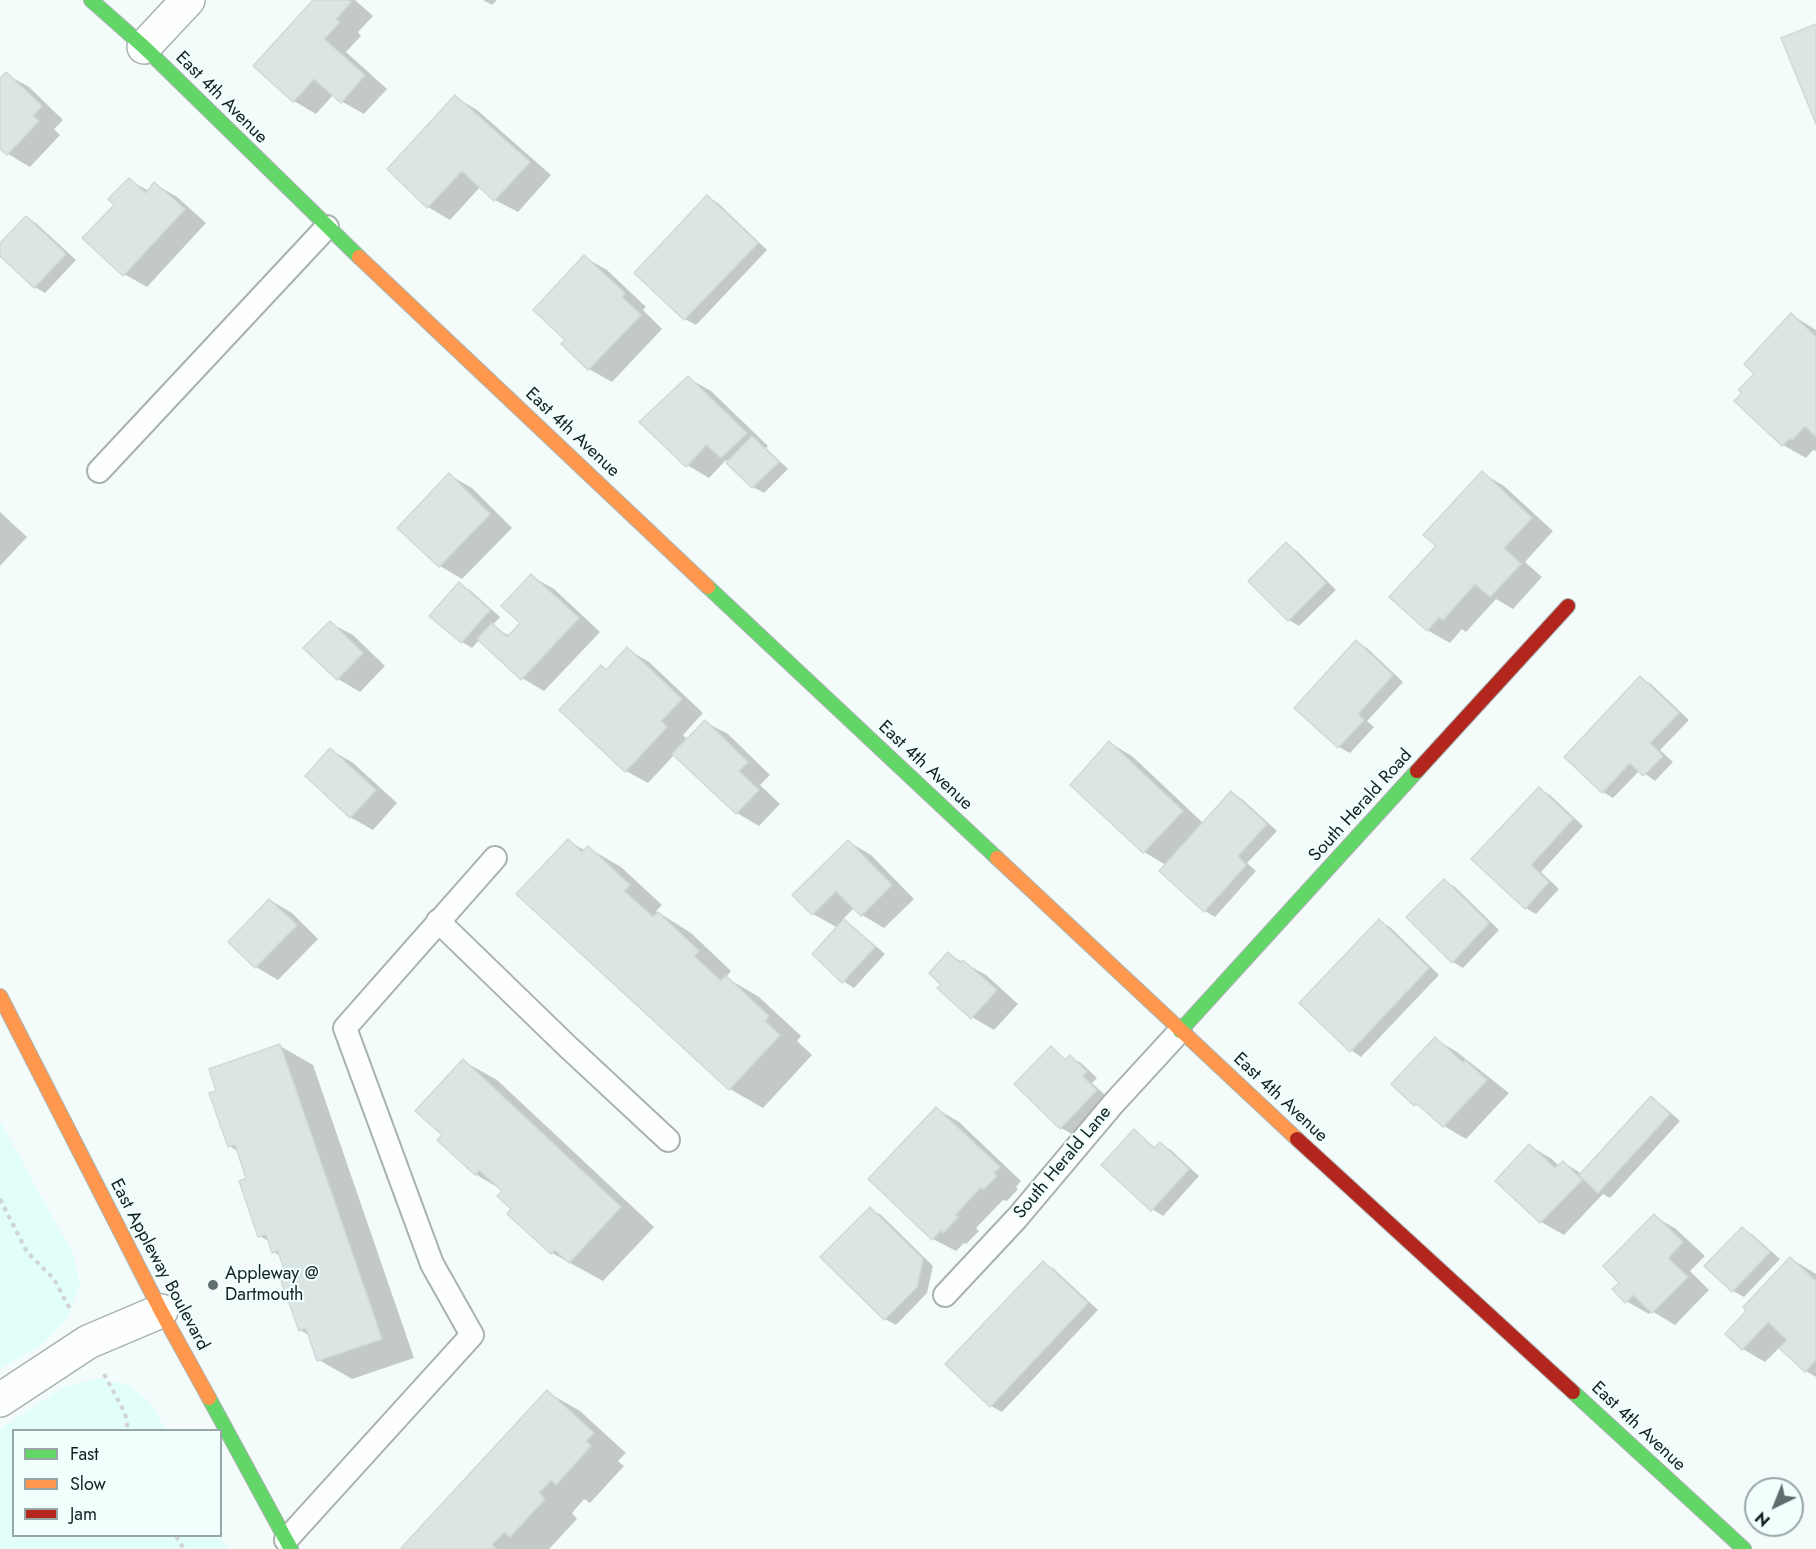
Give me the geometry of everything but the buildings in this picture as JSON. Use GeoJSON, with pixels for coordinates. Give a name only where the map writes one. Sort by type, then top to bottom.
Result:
{"type":"FeatureCollection","features":[{"type":"Feature","properties":{"kind":"street","name":"East 4th Avenue"},"geometry":{"type":"LineString","coordinates":[[91,0],[144,47],[327,227],[1180,1031],[1744,1549]]}},
{"type":"Feature","properties":{"kind":"street"},"geometry":{"type":"LineString","coordinates":[[144,47],[188,0]]}},
{"type":"Feature","properties":{"kind":"street","name":"South Herald Road"},"geometry":{"type":"LineString","coordinates":[[1180,1031],[1568,606]]}},
{"type":"Feature","properties":{"kind":"street","name":"East Appleway Boulevard"},"geometry":{"type":"LineString","coordinates":[[0,996],[161,1311],[289,1544]]}},
{"type":"Feature","properties":{"kind":"street"},"geometry":{"type":"LineString","coordinates":[[0,1400],[87,1342],[161,1311]]}},
{"type":"Feature","properties":{"kind":"lane"},"geometry":{"type":"LineString","coordinates":[[99,471],[327,227]]}},
{"type":"Feature","properties":{"kind":"lane"},"geometry":{"type":"LineString","coordinates":[[289,1544],[472,1335],[432,1264],[345,1028],[495,858]]}},
{"type":"Feature","properties":{"kind":"lane"},"geometry":{"type":"LineString","coordinates":[[438,921],[668,1140]]}},
{"type":"Feature","properties":{"kind":"lane","name":"South Herald Lane"},"geometry":{"type":"LineString","coordinates":[[945,1295],[1017,1218],[1113,1104],[1180,1031]]}},
{"type":"Feature","properties":{"kind":"shaded area"},"geometry":{"type":"Polygon","coordinates":[[[0,1121],[74,1256],[80,1285],[68,1317],[44,1343],[0,1369],[0,1121]]]}},
{"type":"Feature","properties":{"kind":"shaded area"},"geometry":{"type":"Polygon","coordinates":[[[97,1378],[128,1385],[149,1401],[165,1429],[12,1429],[12,1537],[221,1537],[228,1549],[0,1549],[0,1429],[62,1388],[97,1378]]]}},
{"type":"Feature","properties":{"kind":"traffic: fast"},"geometry":{"type":"LineString","coordinates":[[91,0],[144,47],[359,257]]}},
{"type":"Feature","properties":{"kind":"traffic: fast"},"geometry":{"type":"LineString","coordinates":[[708,587],[997,858]]}},
{"type":"Feature","properties":{"kind":"traffic: fast"},"geometry":{"type":"LineString","coordinates":[[1180,1031],[1417,771]]}},
{"type":"Feature","properties":{"kind":"traffic: fast"},"geometry":{"type":"LineString","coordinates":[[1573,1392],[1744,1549]]}},
{"type":"Feature","properties":{"kind":"traffic: fast"},"geometry":{"type":"LineString","coordinates":[[209,1398],[291,1549]]}},
{"type":"Feature","properties":{"kind":"traffic: slow"},"geometry":{"type":"LineString","coordinates":[[359,257],[708,587]]}},
{"type":"Feature","properties":{"kind":"traffic: slow"},"geometry":{"type":"LineString","coordinates":[[997,858],[1297,1139]]}},
{"type":"Feature","properties":{"kind":"traffic: slow"},"geometry":{"type":"LineString","coordinates":[[0,996],[161,1311],[209,1398]]}},
{"type":"Feature","properties":{"kind":"traffic: jam"},"geometry":{"type":"LineString","coordinates":[[1417,771],[1568,606]]}},
{"type":"Feature","properties":{"kind":"traffic: jam"},"geometry":{"type":"LineString","coordinates":[[1297,1139],[1573,1392]]}},
{"type":"Feature","properties":{"kind":"place","name":"Appleway @ Dartmouth"},"geometry":{"type":"Point","coordinates":[213,1285]}}]}
